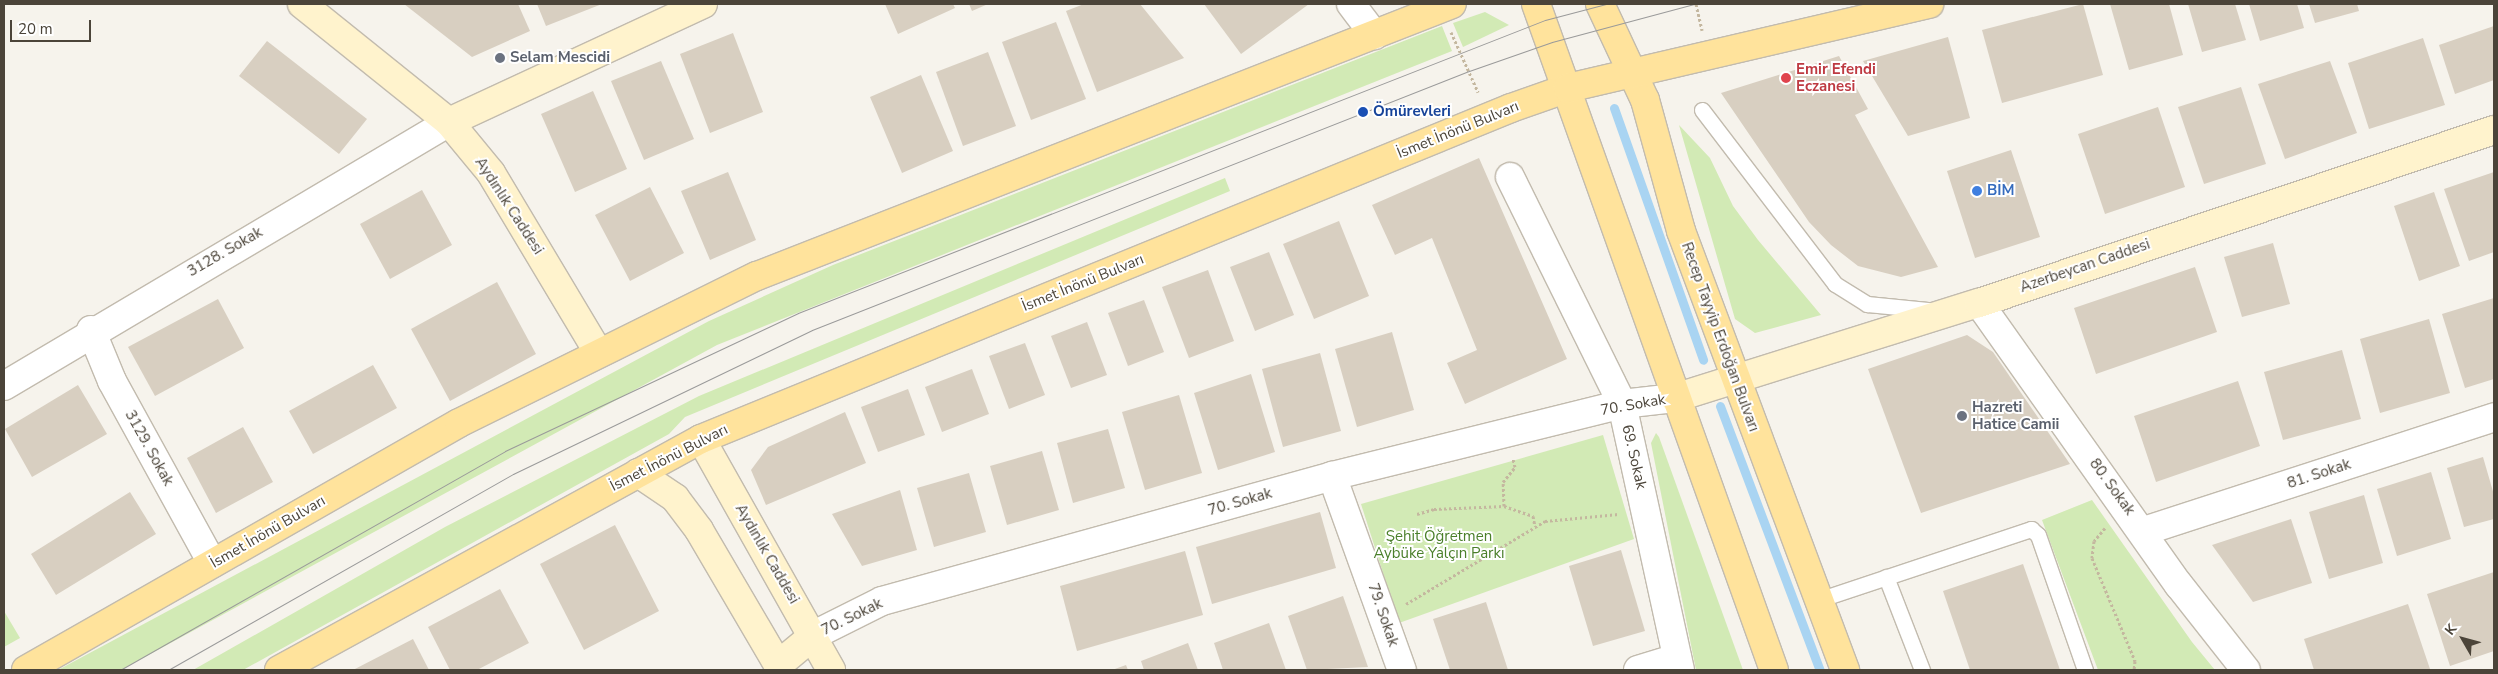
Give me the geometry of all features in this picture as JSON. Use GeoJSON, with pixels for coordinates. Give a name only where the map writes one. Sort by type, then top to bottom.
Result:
{"type":"FeatureCollection","features":[{"type":"Feature","properties":{"kind":"main road","name":"Aydınlık Caddesi"},"geometry":{"type":"LineString","coordinates":[[302,4],[448,122],[491,173],[598,352]]}},
{"type":"Feature","properties":{"kind":"main road"},"geometry":{"type":"LineString","coordinates":[[448,122],[703,4]]}},
{"type":"Feature","properties":{"kind":"main road"},"geometry":{"type":"LineString","coordinates":[[1536,4],[1568,88],[1675,398],[1774,670]]}},
{"type":"Feature","properties":{"kind":"main road","name":"Recep Tayyip Erdoğan Bulvarı"},"geometry":{"type":"LineString","coordinates":[[1600,4],[1633,74],[1734,379],[1845,670]]}},
{"type":"Feature","properties":{"kind":"main road","name":"İsmet İnönü Bulvarı"},"geometry":{"type":"LineString","coordinates":[[279,670],[701,439],[1568,88],[1929,4]]}},
{"type":"Feature","properties":{"kind":"main road","name":"İsmet İnönü Bulvarı"},"geometry":{"type":"LineString","coordinates":[[26,670],[459,423],[598,352],[757,276],[1446,6]]}},
{"type":"Feature","properties":{"kind":"main road","name":"Azerbeycan Caddesi"},"geometry":{"type":"LineString","coordinates":[[1675,398],[1979,303],[2494,130]]}},
{"type":"Feature","properties":{"kind":"main road","name":"Aydınlık Caddesi"},"geometry":{"type":"LineString","coordinates":[[701,439],[814,635],[831,670]]}},
{"type":"Feature","properties":{"kind":"main road"},"geometry":{"type":"LineString","coordinates":[[638,473],[675,498],[699,530],[776,668],[814,635]]}},
{"type":"Feature","properties":{"kind":"street"},"geometry":{"type":"LineString","coordinates":[[1351,4],[1374,35]]}},
{"type":"Feature","properties":{"kind":"street","name":"3128. Sokak"},"geometry":{"type":"LineString","coordinates":[[4,386],[92,330],[448,122]]}},
{"type":"Feature","properties":{"kind":"street","name":"69. Sokak"},"geometry":{"type":"LineString","coordinates":[[1510,177],[1622,404],[1679,664]]}},
{"type":"Feature","properties":{"kind":"street","name":"80. Sokak"},"geometry":{"type":"LineString","coordinates":[[1979,303],[2246,670]]}},
{"type":"Feature","properties":{"kind":"street","name":"3129. Sokak"},"geometry":{"type":"LineString","coordinates":[[92,330],[112,381],[212,563]]}},
{"type":"Feature","properties":{"kind":"street","name":"70. Sokak"},"geometry":{"type":"LineString","coordinates":[[814,635],[882,601],[1332,476],[1622,404],[1675,398]]}},
{"type":"Feature","properties":{"kind":"street","name":"81. Sokak"},"geometry":{"type":"LineString","coordinates":[[2144,532],[2494,417]]}},
{"type":"Feature","properties":{"kind":"street","name":"79. Sokak"},"geometry":{"type":"LineString","coordinates":[[1332,476],[1402,670]]}},
{"type":"Feature","properties":{"kind":"street"},"geometry":{"type":"LineString","coordinates":[[1638,670],[1679,664]]}},
{"type":"Feature","properties":{"kind":"lane"},"geometry":{"type":"LineString","coordinates":[[1702,110],[1835,284],[1867,304],[1949,312]]}},
{"type":"Feature","properties":{"kind":"lane"},"geometry":{"type":"LineString","coordinates":[[1818,600],[2031,530],[2038,535],[2085,670]]}},
{"type":"Feature","properties":{"kind":"lane"},"geometry":{"type":"LineString","coordinates":[[1886,577],[1922,670]]}},
{"type":"Feature","properties":{"kind":"path"},"geometry":{"type":"LineString","coordinates":[[1446,6],[1477,92],[1485,88]]}},
{"type":"Feature","properties":{"kind":"path"},"geometry":{"type":"LineString","coordinates":[[1504,506],[1503,482],[1515,467]]}},
{"type":"Feature","properties":{"kind":"path"},"geometry":{"type":"LineString","coordinates":[[1417,514],[1434,509],[1504,506],[1533,516],[1535,526]]}},
{"type":"Feature","properties":{"kind":"path"},"geometry":{"type":"LineString","coordinates":[[2127,508],[2100,532],[2092,550],[2135,661],[2134,670]]}},
{"type":"Feature","properties":{"kind":"path"},"geometry":{"type":"LineString","coordinates":[[1384,616],[1535,526],[1576,516],[1647,513]]}},
{"type":"Feature","properties":{"kind":"green space"},"geometry":{"type":"Polygon","coordinates":[[[1485,12],[1509,25],[1463,47],[1453,23],[1485,12]]]}},
{"type":"Feature","properties":{"kind":"green space"},"geometry":{"type":"Polygon","coordinates":[[[1442,26],[1452,51],[717,345],[121,670],[58,670],[709,321],[833,265],[1442,26]]]}},
{"type":"Feature","properties":{"kind":"green space"},"geometry":{"type":"Polygon","coordinates":[[[1679,125],[1710,158],[1733,206],[1758,240],[1821,315],[1755,333],[1735,319],[1679,125]]]}},
{"type":"Feature","properties":{"kind":"green space"},"geometry":{"type":"Polygon","coordinates":[[[1225,178],[1230,191],[685,417],[669,434],[243,670],[193,670],[445,527],[699,396],[1225,178]]]}},
{"type":"Feature","properties":{"kind":"green space"},"geometry":{"type":"Polygon","coordinates":[[[1656,433],[1743,670],[1696,670],[1651,443],[1656,433]]]}},
{"type":"Feature","properties":{"kind":"green space","name":"Şehit Öğretmen Aybüke Yalçın Parkı"},"geometry":{"type":"Polygon","coordinates":[[[1603,435],[1634,539],[1399,623],[1361,504],[1603,435]]]}},
{"type":"Feature","properties":{"kind":"green space"},"geometry":{"type":"Polygon","coordinates":[[[2092,500],[2192,642],[2215,670],[2098,670],[2042,520],[2092,500]]]}},
{"type":"Feature","properties":{"kind":"green space"},"geometry":{"type":"Polygon","coordinates":[[[4,611],[20,638],[4,647],[4,611]]]}},
{"type":"Feature","properties":{"kind":"building"},"geometry":{"type":"Polygon","coordinates":[[[404,4],[518,4],[530,31],[472,57],[404,4]]]}},
{"type":"Feature","properties":{"kind":"building"},"geometry":{"type":"Polygon","coordinates":[[[537,4],[602,4],[546,26],[537,4]]]}},
{"type":"Feature","properties":{"kind":"building"},"geometry":{"type":"Polygon","coordinates":[[[885,4],[953,4],[955,8],[898,34],[885,4]]]}},
{"type":"Feature","properties":{"kind":"building"},"geometry":{"type":"Polygon","coordinates":[[[969,4],[988,4],[972,11],[969,4]]]}},
{"type":"Feature","properties":{"kind":"building"},"geometry":{"type":"Polygon","coordinates":[[[1084,4],[1140,4],[1184,58],[1097,92],[1066,11],[1084,4]]]}},
{"type":"Feature","properties":{"kind":"building"},"geometry":{"type":"Polygon","coordinates":[[[1204,4],[1309,4],[1241,54],[1204,4]]]}},
{"type":"Feature","properties":{"kind":"building"},"geometry":{"type":"Polygon","coordinates":[[[2083,4],[2103,75],[2002,103],[1982,30],[2083,4]]]}},
{"type":"Feature","properties":{"kind":"building"},"geometry":{"type":"Polygon","coordinates":[[[2110,4],[2169,4],[2183,55],[2129,70],[2110,4]]]}},
{"type":"Feature","properties":{"kind":"building"},"geometry":{"type":"Polygon","coordinates":[[[2188,4],[2235,4],[2246,40],[2202,52],[2188,4]]]}},
{"type":"Feature","properties":{"kind":"building"},"geometry":{"type":"Polygon","coordinates":[[[2249,4],[2297,4],[2304,28],[2260,41],[2249,4]]]}},
{"type":"Feature","properties":{"kind":"building"},"geometry":{"type":"Polygon","coordinates":[[[2309,4],[2357,4],[2359,11],[2315,23],[2309,4]]]}},
{"type":"Feature","properties":{"kind":"building"},"geometry":{"type":"Polygon","coordinates":[[[1056,22],[1086,99],[1031,120],[1002,42],[1056,22]]]}},
{"type":"Feature","properties":{"kind":"building"},"geometry":{"type":"Polygon","coordinates":[[[2494,26],[2494,80],[2455,94],[2439,45],[2494,26]]]}},
{"type":"Feature","properties":{"kind":"building"},"geometry":{"type":"Polygon","coordinates":[[[733,33],[763,112],[710,133],[680,54],[733,33]]]}},
{"type":"Feature","properties":{"kind":"building"},"geometry":{"type":"Polygon","coordinates":[[[1948,37],[1970,118],[1908,136],[1863,61],[1948,37]]]}},
{"type":"Feature","properties":{"kind":"building"},"geometry":{"type":"Polygon","coordinates":[[[2423,38],[2445,105],[2369,129],[2348,63],[2423,38]]]}},
{"type":"Feature","properties":{"kind":"building"},"geometry":{"type":"Polygon","coordinates":[[[267,41],[367,119],[339,154],[239,76],[267,41]]]}},
{"type":"Feature","properties":{"kind":"building"},"geometry":{"type":"Polygon","coordinates":[[[988,52],[1016,126],[963,146],[936,72],[988,52]]]}},
{"type":"Feature","properties":{"kind":"building"},"geometry":{"type":"Polygon","coordinates":[[[1839,56],[1868,109],[1855,115],[1938,267],[1901,277],[1858,266],[1831,245],[1809,222],[1721,93],[1839,56]]]}},
{"type":"Feature","properties":{"kind":"building"},"geometry":{"type":"Polygon","coordinates":[[[661,61],[694,139],[644,160],[611,81],[661,61]]]}},
{"type":"Feature","properties":{"kind":"building"},"geometry":{"type":"Polygon","coordinates":[[[2330,61],[2357,133],[2285,159],[2258,84],[2330,61]]]}},
{"type":"Feature","properties":{"kind":"building"},"geometry":{"type":"Polygon","coordinates":[[[921,75],[953,151],[902,173],[870,97],[921,75]]]}},
{"type":"Feature","properties":{"kind":"building"},"geometry":{"type":"Polygon","coordinates":[[[2241,87],[2266,164],[2204,184],[2178,107],[2241,87]]]}},
{"type":"Feature","properties":{"kind":"building"},"geometry":{"type":"Polygon","coordinates":[[[593,91],[627,169],[575,192],[541,114],[593,91]]]}},
{"type":"Feature","properties":{"kind":"building"},"geometry":{"type":"Polygon","coordinates":[[[2158,107],[2185,187],[2105,214],[2078,134],[2158,107]]]}},
{"type":"Feature","properties":{"kind":"building"},"geometry":{"type":"Polygon","coordinates":[[[2011,150],[2040,237],[1975,258],[1947,171],[2011,150]]]}},
{"type":"Feature","properties":{"kind":"building"},"geometry":{"type":"Polygon","coordinates":[[[1479,158],[1567,359],[1465,404],[1447,363],[1477,350],[1432,238],[1395,255],[1372,205],[1479,158]]]}},
{"type":"Feature","properties":{"kind":"building"},"geometry":{"type":"Polygon","coordinates":[[[728,172],[756,240],[710,260],[681,191],[728,172]]]}},
{"type":"Feature","properties":{"kind":"building"},"geometry":{"type":"Polygon","coordinates":[[[2494,172],[2494,252],[2469,261],[2444,189],[2494,172]]]}},
{"type":"Feature","properties":{"kind":"building"},"geometry":{"type":"Polygon","coordinates":[[[650,187],[684,253],[630,281],[595,215],[650,187]]]}},
{"type":"Feature","properties":{"kind":"building"},"geometry":{"type":"Polygon","coordinates":[[[422,190],[452,245],[390,279],[360,224],[422,190]]]}},
{"type":"Feature","properties":{"kind":"building"},"geometry":{"type":"Polygon","coordinates":[[[2434,192],[2460,266],[2419,281],[2394,206],[2434,192]]]}},
{"type":"Feature","properties":{"kind":"building"},"geometry":{"type":"Polygon","coordinates":[[[1339,221],[1369,296],[1314,319],[1283,244],[1339,221]]]}},
{"type":"Feature","properties":{"kind":"building"},"geometry":{"type":"Polygon","coordinates":[[[2273,243],[2290,304],[2242,317],[2224,257],[2273,243]]]}},
{"type":"Feature","properties":{"kind":"building"},"geometry":{"type":"Polygon","coordinates":[[[1269,252],[1294,315],[1255,331],[1230,267],[1269,252]]]}},
{"type":"Feature","properties":{"kind":"building"},"geometry":{"type":"Polygon","coordinates":[[[2195,267],[2217,332],[2096,374],[2074,308],[2195,267]]]}},
{"type":"Feature","properties":{"kind":"building"},"geometry":{"type":"Polygon","coordinates":[[[1208,270],[1234,341],[1189,358],[1162,287],[1208,270]]]}},
{"type":"Feature","properties":{"kind":"building"},"geometry":{"type":"Polygon","coordinates":[[[497,282],[536,354],[450,401],[411,329],[497,282]]]}},
{"type":"Feature","properties":{"kind":"building"},"geometry":{"type":"Polygon","coordinates":[[[2494,298],[2494,379],[2465,388],[2442,314],[2494,298]]]}},
{"type":"Feature","properties":{"kind":"building"},"geometry":{"type":"Polygon","coordinates":[[[218,299],[244,348],[155,396],[128,347],[218,299]]]}},
{"type":"Feature","properties":{"kind":"building"},"geometry":{"type":"Polygon","coordinates":[[[1144,300],[1164,352],[1128,366],[1108,313],[1144,300]]]}},
{"type":"Feature","properties":{"kind":"building"},"geometry":{"type":"Polygon","coordinates":[[[2429,319],[2450,393],[2380,413],[2360,339],[2429,319]]]}},
{"type":"Feature","properties":{"kind":"building"},"geometry":{"type":"Polygon","coordinates":[[[1087,322],[1107,375],[1071,388],[1051,336],[1087,322]]]}},
{"type":"Feature","properties":{"kind":"building"},"geometry":{"type":"Polygon","coordinates":[[[1392,332],[1414,410],[1357,427],[1335,349],[1392,332]]]}},
{"type":"Feature","properties":{"kind":"building","name":"Hazreti Hatice Camii"},"geometry":{"type":"Polygon","coordinates":[[[1967,335],[1993,352],[2070,464],[1921,513],[1868,369],[1967,335]]]}},
{"type":"Feature","properties":{"kind":"building"},"geometry":{"type":"Polygon","coordinates":[[[1025,343],[1045,395],[1009,409],[989,356],[1025,343]]]}},
{"type":"Feature","properties":{"kind":"building"},"geometry":{"type":"Polygon","coordinates":[[[2342,350],[2361,419],[2283,440],[2264,372],[2342,350]]]}},
{"type":"Feature","properties":{"kind":"building"},"geometry":{"type":"Polygon","coordinates":[[[1320,353],[1341,431],[1283,447],[1262,369],[1320,353]]]}},
{"type":"Feature","properties":{"kind":"building"},"geometry":{"type":"Polygon","coordinates":[[[373,365],[397,408],[313,454],[289,411],[373,365]]]}},
{"type":"Feature","properties":{"kind":"building"},"geometry":{"type":"Polygon","coordinates":[[[972,369],[989,414],[942,432],[925,387],[972,369]]]}},
{"type":"Feature","properties":{"kind":"building"},"geometry":{"type":"Polygon","coordinates":[[[1251,374],[1275,452],[1218,470],[1194,393],[1251,374]]]}},
{"type":"Feature","properties":{"kind":"building"},"geometry":{"type":"Polygon","coordinates":[[[2238,381],[2260,446],[2156,482],[2134,416],[2238,381]]]}},
{"type":"Feature","properties":{"kind":"building"},"geometry":{"type":"Polygon","coordinates":[[[78,385],[107,434],[32,477],[5,429],[78,385]]]}},
{"type":"Feature","properties":{"kind":"building"},"geometry":{"type":"Polygon","coordinates":[[[908,389],[925,435],[878,452],[861,407],[908,389]]]}},
{"type":"Feature","properties":{"kind":"building"},"geometry":{"type":"Polygon","coordinates":[[[1179,395],[1202,473],[1145,490],[1122,412],[1179,395]]]}},
{"type":"Feature","properties":{"kind":"building"},"geometry":{"type":"Polygon","coordinates":[[[845,412],[866,463],[766,505],[751,470],[768,447],[845,412]]]}},
{"type":"Feature","properties":{"kind":"building"},"geometry":{"type":"Polygon","coordinates":[[[243,427],[273,482],[216,513],[187,458],[243,427]]]}},
{"type":"Feature","properties":{"kind":"building"},"geometry":{"type":"Polygon","coordinates":[[[1108,429],[1125,488],[1073,503],[1057,443],[1108,429]]]}},
{"type":"Feature","properties":{"kind":"building"},"geometry":{"type":"Polygon","coordinates":[[[1042,451],[1059,510],[1007,525],[990,466],[1042,451]]]}},
{"type":"Feature","properties":{"kind":"building"},"geometry":{"type":"Polygon","coordinates":[[[2483,457],[2494,495],[2494,519],[2464,527],[2447,468],[2483,457]]]}},
{"type":"Feature","properties":{"kind":"building"},"geometry":{"type":"Polygon","coordinates":[[[2431,472],[2451,539],[2397,556],[2377,489],[2431,472]]]}},
{"type":"Feature","properties":{"kind":"building"},"geometry":{"type":"Polygon","coordinates":[[[969,473],[986,532],[934,547],[917,488],[969,473]]]}},
{"type":"Feature","properties":{"kind":"building"},"geometry":{"type":"Polygon","coordinates":[[[900,490],[917,550],[862,566],[832,514],[900,490]]]}},
{"type":"Feature","properties":{"kind":"building"},"geometry":{"type":"Polygon","coordinates":[[[130,492],[156,534],[56,595],[31,554],[130,492]]]}},
{"type":"Feature","properties":{"kind":"building"},"geometry":{"type":"Polygon","coordinates":[[[2364,495],[2383,563],[2329,579],[2309,512],[2364,495]]]}},
{"type":"Feature","properties":{"kind":"building"},"geometry":{"type":"Polygon","coordinates":[[[1320,512],[1336,568],[1212,604],[1196,547],[1320,512]]]}},
{"type":"Feature","properties":{"kind":"building"},"geometry":{"type":"Polygon","coordinates":[[[2291,519],[2312,583],[2253,602],[2212,545],[2291,519]]]}},
{"type":"Feature","properties":{"kind":"building"},"geometry":{"type":"Polygon","coordinates":[[[615,525],[659,611],[584,650],[540,564],[615,525]]]}},
{"type":"Feature","properties":{"kind":"building"},"geometry":{"type":"Polygon","coordinates":[[[1621,550],[1645,631],[1593,646],[1569,566],[1621,550]]]}},
{"type":"Feature","properties":{"kind":"building"},"geometry":{"type":"Polygon","coordinates":[[[1185,551],[1203,615],[1077,651],[1060,586],[1185,551]]]}},
{"type":"Feature","properties":{"kind":"building"},"geometry":{"type":"Polygon","coordinates":[[[2023,564],[2060,670],[1970,670],[1943,591],[2023,564]]]}},
{"type":"Feature","properties":{"kind":"building"},"geometry":{"type":"Polygon","coordinates":[[[2494,572],[2494,651],[2450,666],[2427,594],[2494,572]]]}},
{"type":"Feature","properties":{"kind":"building"},"geometry":{"type":"Polygon","coordinates":[[[500,589],[529,643],[477,670],[450,670],[428,627],[500,589]]]}},
{"type":"Feature","properties":{"kind":"building"},"geometry":{"type":"Polygon","coordinates":[[[1343,596],[1368,667],[1307,670],[1288,616],[1343,596]]]}},
{"type":"Feature","properties":{"kind":"building"},"geometry":{"type":"Polygon","coordinates":[[[1486,602],[1508,670],[1450,670],[1433,619],[1486,602]]]}},
{"type":"Feature","properties":{"kind":"building"},"geometry":{"type":"Polygon","coordinates":[[[2408,604],[2430,669],[2314,670],[2304,639],[2408,604]]]}},
{"type":"Feature","properties":{"kind":"building"},"geometry":{"type":"Polygon","coordinates":[[[1269,623],[1286,670],[1223,670],[1214,643],[1269,623]]]}},
{"type":"Feature","properties":{"kind":"building"},"geometry":{"type":"Polygon","coordinates":[[[413,639],[429,670],[353,670],[413,639]]]}},
{"type":"Feature","properties":{"kind":"building"},"geometry":{"type":"Polygon","coordinates":[[[1188,643],[1198,670],[1144,670],[1141,661],[1188,643]]]}},
{"type":"Feature","properties":{"kind":"building"},"geometry":{"type":"Polygon","coordinates":[[[1126,665],[1128,670],[1112,670],[1126,665]]]}},
{"type":"Feature","properties":{"kind":"waterway"},"geometry":{"type":"LineString","coordinates":[[1614,108],[1703,360]]}},
{"type":"Feature","properties":{"kind":"waterway"},"geometry":{"type":"LineString","coordinates":[[1720,406],[1820,670]]}},
{"type":"Feature","properties":{"kind":"tram line"},"geometry":{"type":"LineString","coordinates":[[120,670],[505,451],[798,313],[1545,20],[1606,4]]}},
{"type":"Feature","properties":{"kind":"tram line"},"geometry":{"type":"LineString","coordinates":[[168,670],[513,474],[812,330],[1469,71],[1552,42],[1694,4]]}},
{"type":"Feature","properties":{"kind":"place","name":"Selam Mescidi"},"geometry":{"type":"Point","coordinates":[500,58]}},
{"type":"Feature","properties":{"kind":"place","name":"Emir Efendi Eczanesi"},"geometry":{"type":"Point","coordinates":[1786,78]}},
{"type":"Feature","properties":{"kind":"place","name":"Ömürevleri"},"geometry":{"type":"Point","coordinates":[1363,112]}},
{"type":"Feature","properties":{"kind":"place","name":"BİM"},"geometry":{"type":"Point","coordinates":[1977,191]}},
{"type":"Feature","properties":{"kind":"place","name":"Hazreti Hatice Camii"},"geometry":{"type":"Point","coordinates":[1962,416]}}]}
